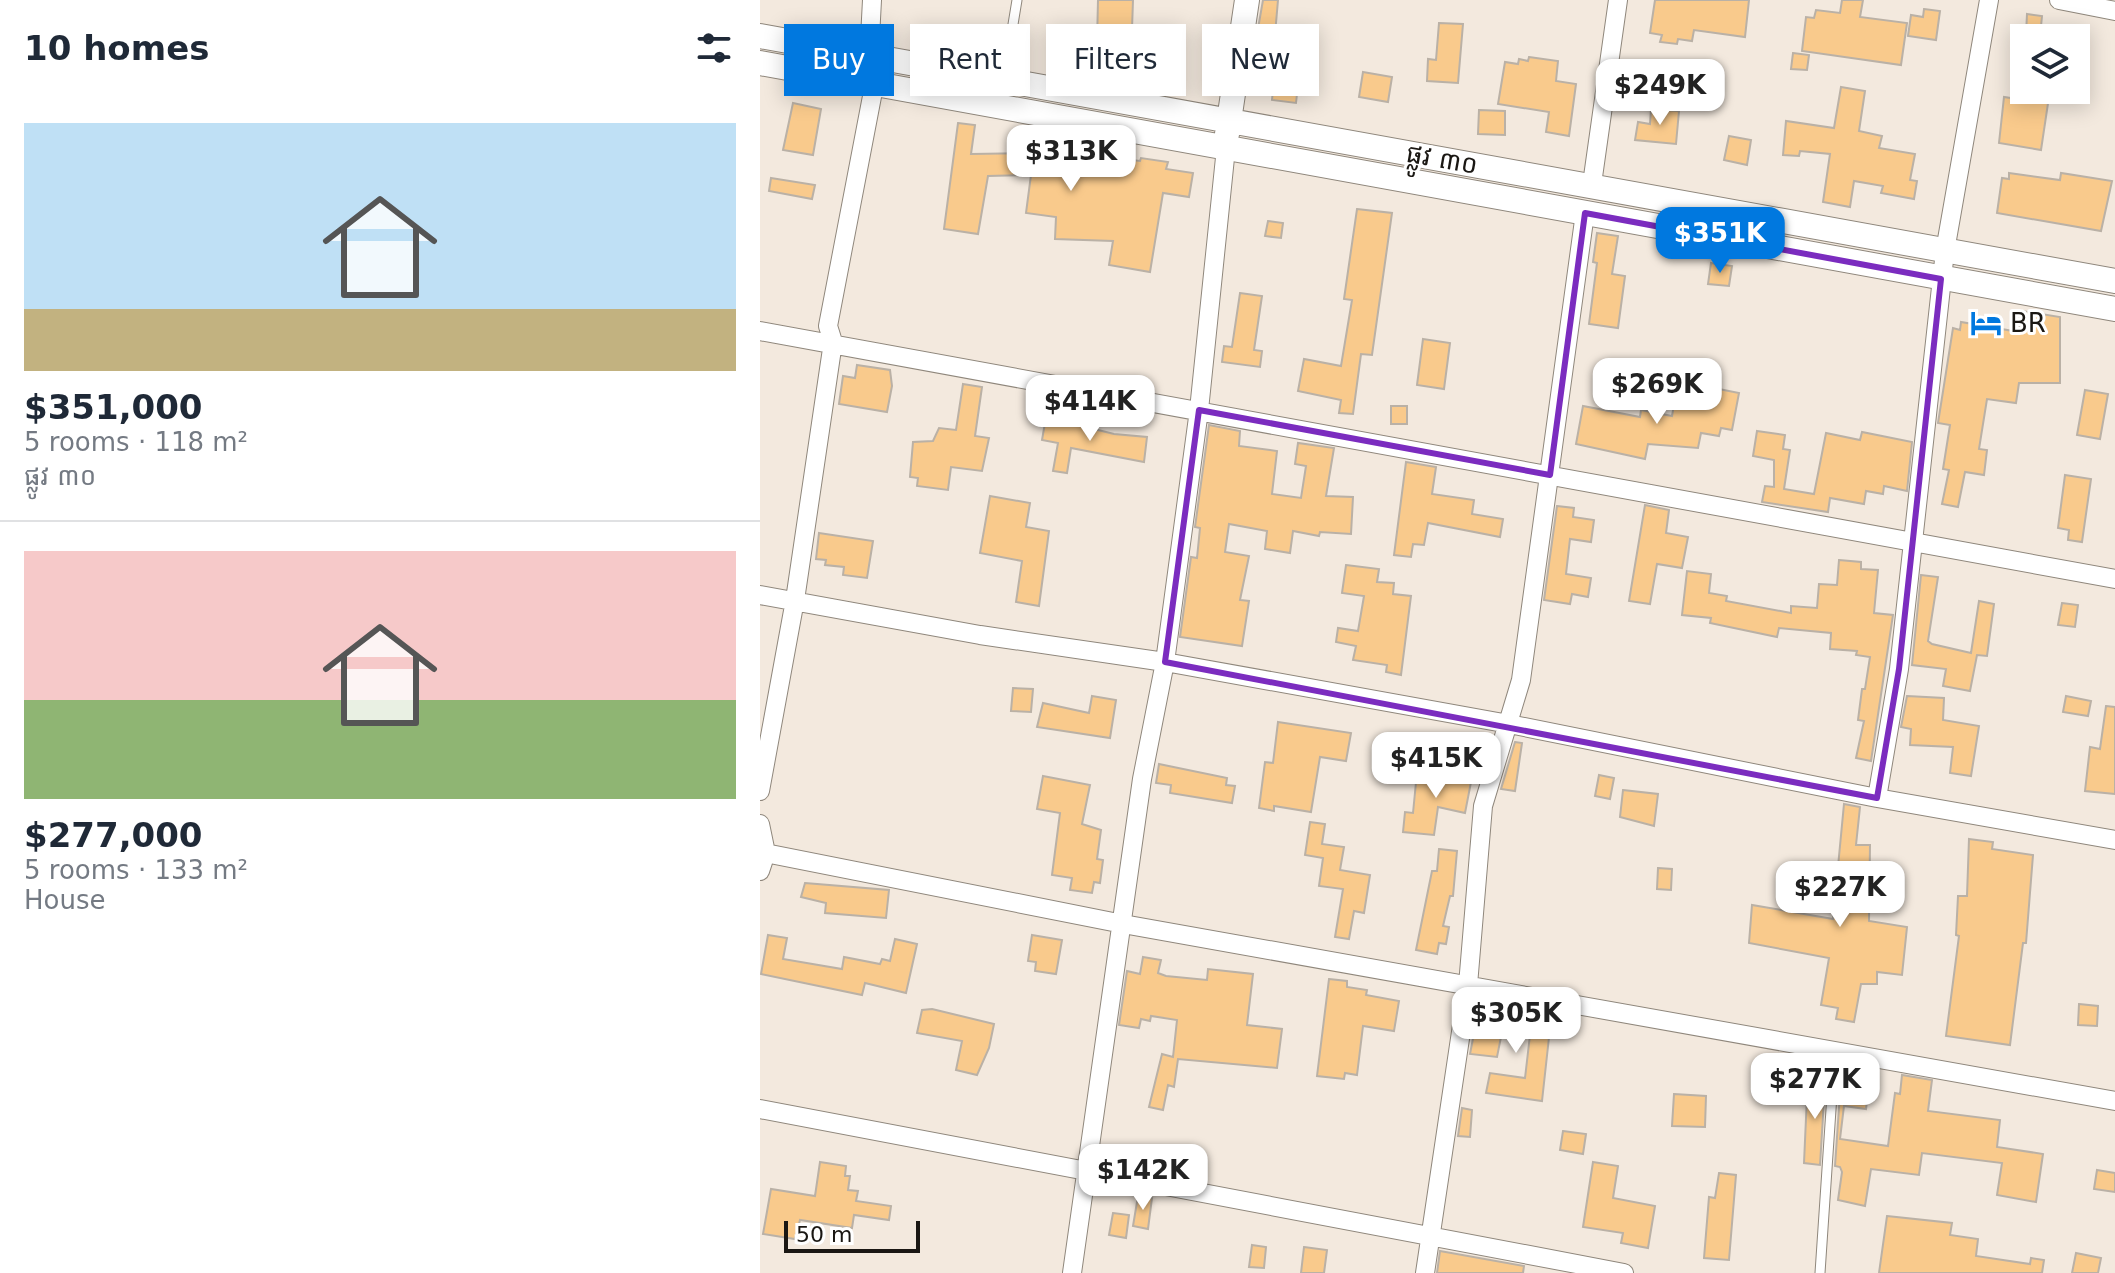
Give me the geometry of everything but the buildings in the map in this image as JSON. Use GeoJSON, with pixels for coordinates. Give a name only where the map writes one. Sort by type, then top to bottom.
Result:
{"type":"FeatureCollection","features":[{"type":"Feature","properties":{"kind":"street"},"geometry":{"type":"LineString","coordinates":[[871,24],[872,0]]}},
{"type":"Feature","properties":{"kind":"street"},"geometry":{"type":"LineString","coordinates":[[1072,1273],[1142,779],[1165,662],[1199,410],[1228,121],[1247,0]]}},
{"type":"Feature","properties":{"kind":"street"},"geometry":{"type":"LineString","coordinates":[[1592,184],[1618,0]]}},
{"type":"Feature","properties":{"kind":"street"},"geometry":{"type":"LineString","coordinates":[[1877,798],[1899,669],[1941,279],[1989,0]]}},
{"type":"Feature","properties":{"kind":"street"},"geometry":{"type":"LineString","coordinates":[[2059,0],[2115,11]]}},
{"type":"Feature","properties":{"kind":"street","name":"ផ្លូវ ៣០"},"geometry":{"type":"LineString","coordinates":[[760,36],[784,41]]}},
{"type":"Feature","properties":{"kind":"street","name":"ផ្លូវ ៣០"},"geometry":{"type":"LineString","coordinates":[[760,63],[784,68]]}},
{"type":"Feature","properties":{"kind":"street","name":"ផ្លូវ ៣០"},"geometry":{"type":"LineString","coordinates":[[1030,87],[1592,184],[2115,281]]}},
{"type":"Feature","properties":{"kind":"street","name":"ផ្លូវ ៣០"},"geometry":{"type":"LineString","coordinates":[[894,90],[2115,309]]}},
{"type":"Feature","properties":{"kind":"street"},"geometry":{"type":"LineString","coordinates":[[760,791],[795,600],[833,342],[828,326],[872,96]]}},
{"type":"Feature","properties":{"kind":"street"},"geometry":{"type":"LineString","coordinates":[[1425,1273],[1468,985],[1483,806],[1521,680],[1585,213]]}},
{"type":"Feature","properties":{"kind":"street"},"geometry":{"type":"LineString","coordinates":[[760,331],[2115,579]]}},
{"type":"Feature","properties":{"kind":"street"},"geometry":{"type":"LineString","coordinates":[[760,595],[980,635],[1165,662],[1342,697],[1509,724],[1877,798],[2115,840]]}},
{"type":"Feature","properties":{"kind":"street"},"geometry":{"type":"LineString","coordinates":[[760,824],[763,852],[760,871]]}},
{"type":"Feature","properties":{"kind":"street"},"geometry":{"type":"LineString","coordinates":[[763,852],[1123,924],[2115,1101]]}},
{"type":"Feature","properties":{"kind":"street"},"geometry":{"type":"LineString","coordinates":[[760,1109],[1624,1273]]}},
{"type":"Feature","properties":{"kind":"lane"},"geometry":{"type":"LineString","coordinates":[[1013,24],[1017,0]]}},
{"type":"Feature","properties":{"kind":"lane"},"geometry":{"type":"LineString","coordinates":[[1820,1273],[1835,1050]]}},
{"type":"Feature","properties":{"kind":"highlighted area"},"geometry":{"type":"Polygon","coordinates":[[[1585,213],[1941,279],[1899,669],[1877,798],[1165,662],[1199,410],[1550,475],[1585,213]]]}},
{"type":"Feature","properties":{"kind":"place","name":"BR"},"geometry":{"type":"Point","coordinates":[1986,323]}}]}
